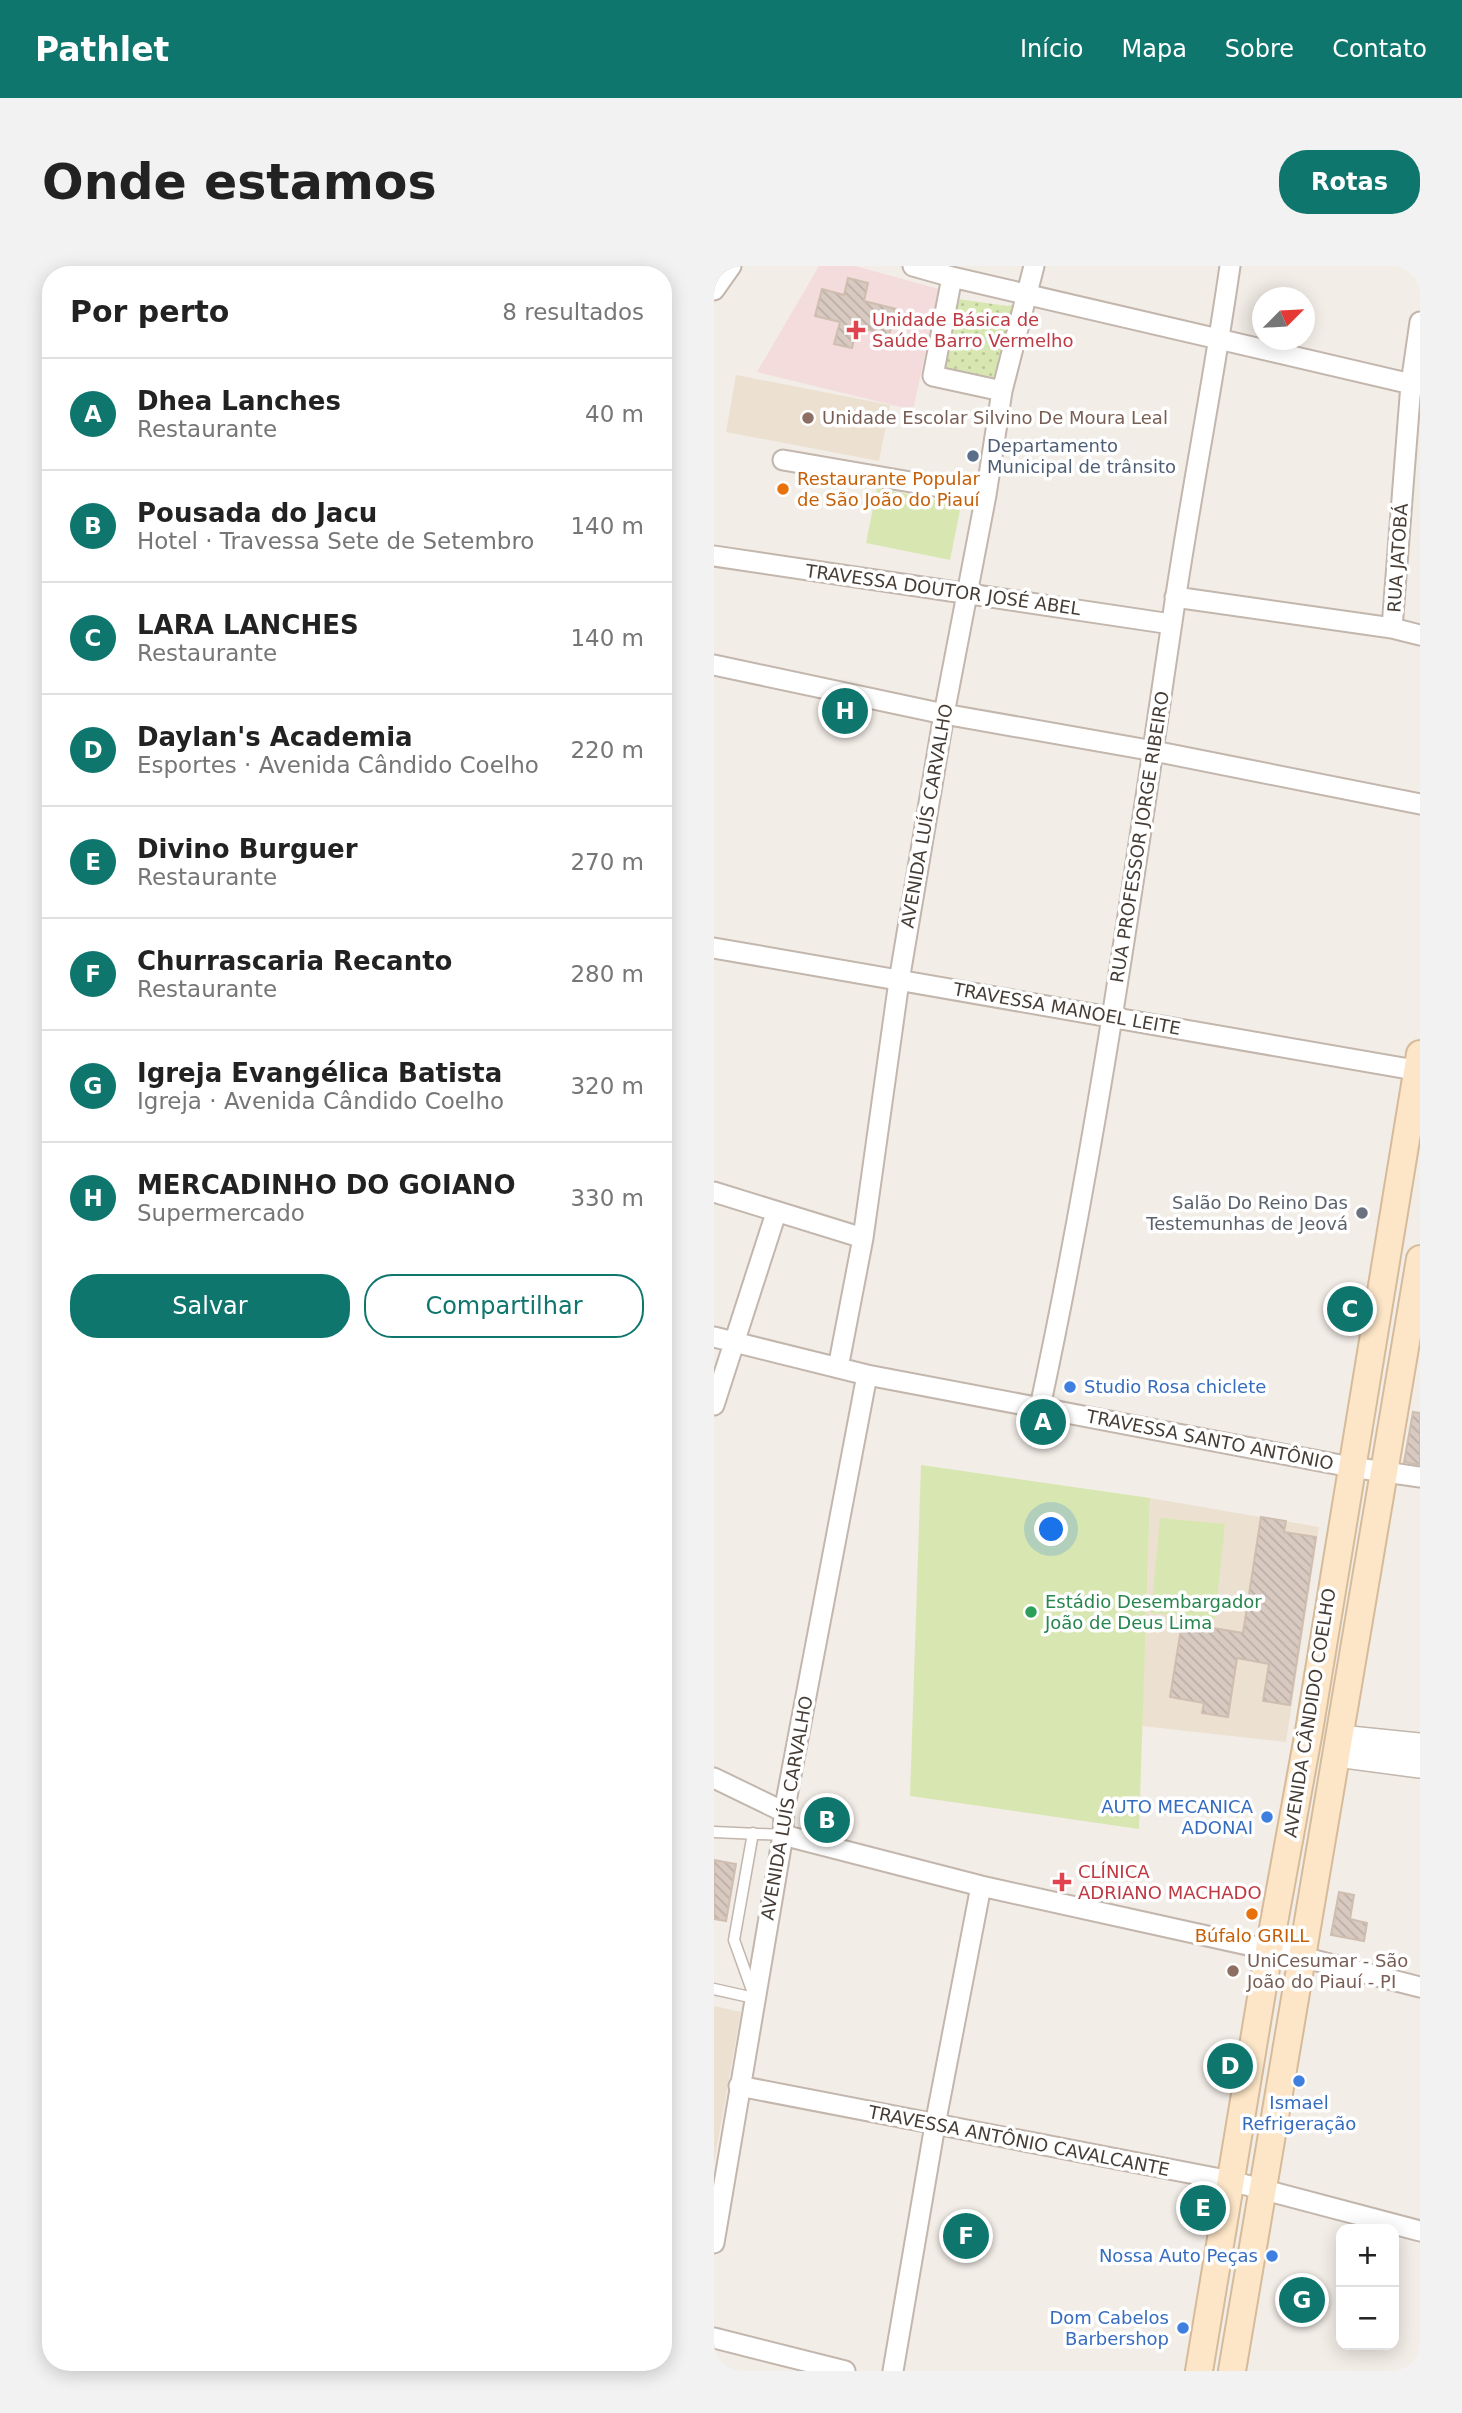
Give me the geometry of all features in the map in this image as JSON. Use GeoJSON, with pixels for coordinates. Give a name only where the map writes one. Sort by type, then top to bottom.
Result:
{"type":"FeatureCollection","features":[{"type":"Feature","properties":{"kind":"main road","name":"AVENIDA CÂNDIDO COELHO"},"geometry":{"type":"LineString","coordinates":[[1199,2371],[1269,1950],[1309,1731],[1419,1065]]}},
{"type":"Feature","properties":{"kind":"main road","name":"AVENIDA CÂNDIDO COELHO"},"geometry":{"type":"LineString","coordinates":[[1232,2371],[1420,1259]]}},
{"type":"Feature","properties":{"kind":"street"},"geometry":{"type":"LineString","coordinates":[[714,290],[731,266]]}},
{"type":"Feature","properties":{"kind":"street"},"geometry":{"type":"LineString","coordinates":[[913,266],[1416,385]]}},
{"type":"Feature","properties":{"kind":"street","name":"AVENIDA LUÍS CARVALHO"},"geometry":{"type":"LineString","coordinates":[[838,1368],[863,1238],[899,981],[944,714],[986,495],[1002,391],[1034,266]]}},
{"type":"Feature","properties":{"kind":"street","name":"RUA PROFESSOR JORGE RIBEIRO"},"geometry":{"type":"LineString","coordinates":[[1040,1407],[1065,1288],[1112,1016],[1154,751],[1175,597],[1230,266]]}},
{"type":"Feature","properties":{"kind":"street"},"geometry":{"type":"LineString","coordinates":[[952,277],[933,376],[1002,391]]}},
{"type":"Feature","properties":{"kind":"street","name":"RUA JATOBÁ"},"geometry":{"type":"LineString","coordinates":[[1392,628],[1420,322]]}},
{"type":"Feature","properties":{"kind":"street"},"geometry":{"type":"LineString","coordinates":[[783,460],[986,495]]}},
{"type":"Feature","properties":{"kind":"street","name":"TRAVESSA DOUTOR JOSÉ ABEL"},"geometry":{"type":"LineString","coordinates":[[714,556],[1171,624]]}},
{"type":"Feature","properties":{"kind":"street"},"geometry":{"type":"LineString","coordinates":[[1175,597],[1392,628],[1420,635]]}},
{"type":"Feature","properties":{"kind":"street"},"geometry":{"type":"LineString","coordinates":[[714,666],[944,714],[1154,751],[1420,804]]}},
{"type":"Feature","properties":{"kind":"street","name":"TRAVESSA MANOEL LEITE"},"geometry":{"type":"LineString","coordinates":[[714,948],[899,981],[1419,1065]]}},
{"type":"Feature","properties":{"kind":"street"},"geometry":{"type":"LineString","coordinates":[[714,1192],[863,1238]]}},
{"type":"Feature","properties":{"kind":"street"},"geometry":{"type":"LineString","coordinates":[[714,1405],[776,1213]]}},
{"type":"Feature","properties":{"kind":"street","name":"TRAVESSA SANTO ANTÔNIO"},"geometry":{"type":"LineString","coordinates":[[714,1337],[867,1375],[1351,1467],[1420,1477]]}},
{"type":"Feature","properties":{"kind":"street","name":"AVENIDA LUÍS CARVALHO"},"geometry":{"type":"LineString","coordinates":[[714,2244],[783,1835],[784,1812],[867,1375]]}},
{"type":"Feature","properties":{"kind":"street"},"geometry":{"type":"LineString","coordinates":[[1338,1746],[1420,1745]]}},
{"type":"Feature","properties":{"kind":"street"},"geometry":{"type":"LineString","coordinates":[[1338,1746],[1420,1766]]}},
{"type":"Feature","properties":{"kind":"street"},"geometry":{"type":"LineString","coordinates":[[714,1777],[784,1812]]}},
{"type":"Feature","properties":{"kind":"street"},"geometry":{"type":"LineString","coordinates":[[783,1835],[981,1886],[1302,1957],[1420,1987]]}},
{"type":"Feature","properties":{"kind":"street"},"geometry":{"type":"LineString","coordinates":[[893,2371],[935,2125],[981,1886]]}},
{"type":"Feature","properties":{"kind":"street","name":"TRAVESSA ANTÔNIO CAVALCANTE"},"geometry":{"type":"LineString","coordinates":[[739,2086],[1231,2181],[1420,2231]]}},
{"type":"Feature","properties":{"kind":"street"},"geometry":{"type":"LineString","coordinates":[[714,2338],[845,2371]]}},
{"type":"Feature","properties":{"kind":"lane"},"geometry":{"type":"LineString","coordinates":[[714,1832],[783,1835]]}},
{"type":"Feature","properties":{"kind":"lane"},"geometry":{"type":"LineString","coordinates":[[753,1833],[734,1940],[754,1997]]}},
{"type":"Feature","properties":{"kind":"lane"},"geometry":{"type":"LineString","coordinates":[[714,1989],[754,1997]]}},
{"type":"Feature","properties":{"kind":"shaded area","name":"Unidade Básica de Saúde Barro Vermelho"},"geometry":{"type":"Polygon","coordinates":[[[819,266],[855,266],[939,289],[913,410],[757,372],[819,266]]]}},
{"type":"Feature","properties":{"kind":"shaded area","name":"Unidade Escolar Silvino De Moura Leal"},"geometry":{"type":"Polygon","coordinates":[[[736,375],[890,405],[879,461],[726,432],[736,375]]]}},
{"type":"Feature","properties":{"kind":"shaded area"},"geometry":{"type":"Polygon","coordinates":[[[1150,1498],[1319,1527],[1286,1742],[1142,1726],[1150,1498]]]}},
{"type":"Feature","properties":{"kind":"shaded area"},"geometry":{"type":"Polygon","coordinates":[[[714,2006],[741,2012],[714,2163],[714,2006]]]}},
{"type":"Feature","properties":{"kind":"green space"},"geometry":{"type":"Polygon","coordinates":[[[958,299],[1007,306],[1021,303],[1003,385],[934,372],[958,299]]]}},
{"type":"Feature","properties":{"kind":"green space"},"geometry":{"type":"Polygon","coordinates":[[[877,488],[961,505],[950,560],[866,543],[877,488]]]}},
{"type":"Feature","properties":{"kind":"green space","name":"Estádio Desembargador João de Deus Lima"},"geometry":{"type":"Polygon","coordinates":[[[921,1465],[1150,1498],[1139,1829],[910,1796],[921,1465]]]}},
{"type":"Feature","properties":{"kind":"green space"},"geometry":{"type":"Polygon","coordinates":[[[1160,1518],[1225,1524],[1215,1619],[1151,1613],[1160,1518]]]}},
{"type":"Feature","properties":{"kind":"building"},"geometry":{"type":"Polygon","coordinates":[[[848,278],[868,283],[864,301],[896,309],[889,335],[857,327],[852,348],[834,344],[840,322],[815,316],[822,289],[844,295],[848,278]]]}},
{"type":"Feature","properties":{"kind":"building"},"geometry":{"type":"Polygon","coordinates":[[[1413,1412],[1420,1413],[1420,1465],[1404,1462],[1413,1412]]]}},
{"type":"Feature","properties":{"kind":"building"},"geometry":{"type":"Polygon","coordinates":[[[1261,1517],[1286,1521],[1284,1532],[1316,1537],[1290,1705],[1263,1701],[1269,1664],[1237,1658],[1228,1717],[1202,1713],[1204,1703],[1170,1697],[1182,1623],[1243,1633],[1261,1517]]]}},
{"type":"Feature","properties":{"kind":"building"},"geometry":{"type":"Polygon","coordinates":[[[714,1860],[736,1864],[726,1921],[714,1919],[714,1860]]]}},
{"type":"Feature","properties":{"kind":"building"},"geometry":{"type":"Polygon","coordinates":[[[1339,1892],[1354,1895],[1350,1919],[1367,1923],[1364,1941],[1331,1935],[1339,1892]]]}},
{"type":"Feature","properties":{"kind":"place","name":"Unidade Básica de Saúde Barro Vermelho"},"geometry":{"type":"Point","coordinates":[856,330]}},
{"type":"Feature","properties":{"kind":"place","name":"Unidade Escolar Silvino De Moura Leal"},"geometry":{"type":"Point","coordinates":[808,418]}},
{"type":"Feature","properties":{"kind":"place","name":"Departamento Municipal de trânsito"},"geometry":{"type":"Point","coordinates":[973,456]}},
{"type":"Feature","properties":{"kind":"place","name":"Restaurante Popular de São João do Piauí"},"geometry":{"type":"Point","coordinates":[783,489]}},
{"type":"Feature","properties":{"kind":"place","name":"MERCADINHO DO GOIANO"},"geometry":{"type":"Point","coordinates":[845,711]}},
{"type":"Feature","properties":{"kind":"place","name":"Salão Do Reino Das Testemunhas de Jeová"},"geometry":{"type":"Point","coordinates":[1362,1213]}},
{"type":"Feature","properties":{"kind":"place","name":"LARA LANCHES"},"geometry":{"type":"Point","coordinates":[1350,1309]}},
{"type":"Feature","properties":{"kind":"place","name":"Studio Rosa chiclete"},"geometry":{"type":"Point","coordinates":[1070,1387]}},
{"type":"Feature","properties":{"kind":"place","name":"Dhea Lanches"},"geometry":{"type":"Point","coordinates":[1043,1422]}},
{"type":"Feature","properties":{"kind":"place","name":"Estádio Desembargador João de Deus Lima"},"geometry":{"type":"Point","coordinates":[1031,1612]}},
{"type":"Feature","properties":{"kind":"place","name":"AUTO MECANICA ADONAI"},"geometry":{"type":"Point","coordinates":[1267,1817]}},
{"type":"Feature","properties":{"kind":"place","name":"Pousada do Jacu"},"geometry":{"type":"Point","coordinates":[827,1820]}},
{"type":"Feature","properties":{"kind":"place","name":"CLÍNICA ADRIANO MACHADO"},"geometry":{"type":"Point","coordinates":[1062,1882]}},
{"type":"Feature","properties":{"kind":"place","name":"Búfalo GRILL"},"geometry":{"type":"Point","coordinates":[1252,1914]}},
{"type":"Feature","properties":{"kind":"place","name":"UniCesumar - São João do Piauí - PI"},"geometry":{"type":"Point","coordinates":[1233,1971]}},
{"type":"Feature","properties":{"kind":"place","name":"Daylan's Academia"},"geometry":{"type":"Point","coordinates":[1230,2066]}},
{"type":"Feature","properties":{"kind":"place","name":"Ismael Refrigeração"},"geometry":{"type":"Point","coordinates":[1299,2081]}},
{"type":"Feature","properties":{"kind":"place","name":"Divino Burguer"},"geometry":{"type":"Point","coordinates":[1203,2208]}},
{"type":"Feature","properties":{"kind":"place","name":"Churrascaria Recanto"},"geometry":{"type":"Point","coordinates":[966,2236]}},
{"type":"Feature","properties":{"kind":"place","name":"Nossa Auto Peças"},"geometry":{"type":"Point","coordinates":[1272,2256]}},
{"type":"Feature","properties":{"kind":"place","name":"Igreja Evangélica Batista"},"geometry":{"type":"Point","coordinates":[1302,2300]}},
{"type":"Feature","properties":{"kind":"place","name":"Dom Cabelos Barbershop"},"geometry":{"type":"Point","coordinates":[1183,2328]}}]}
